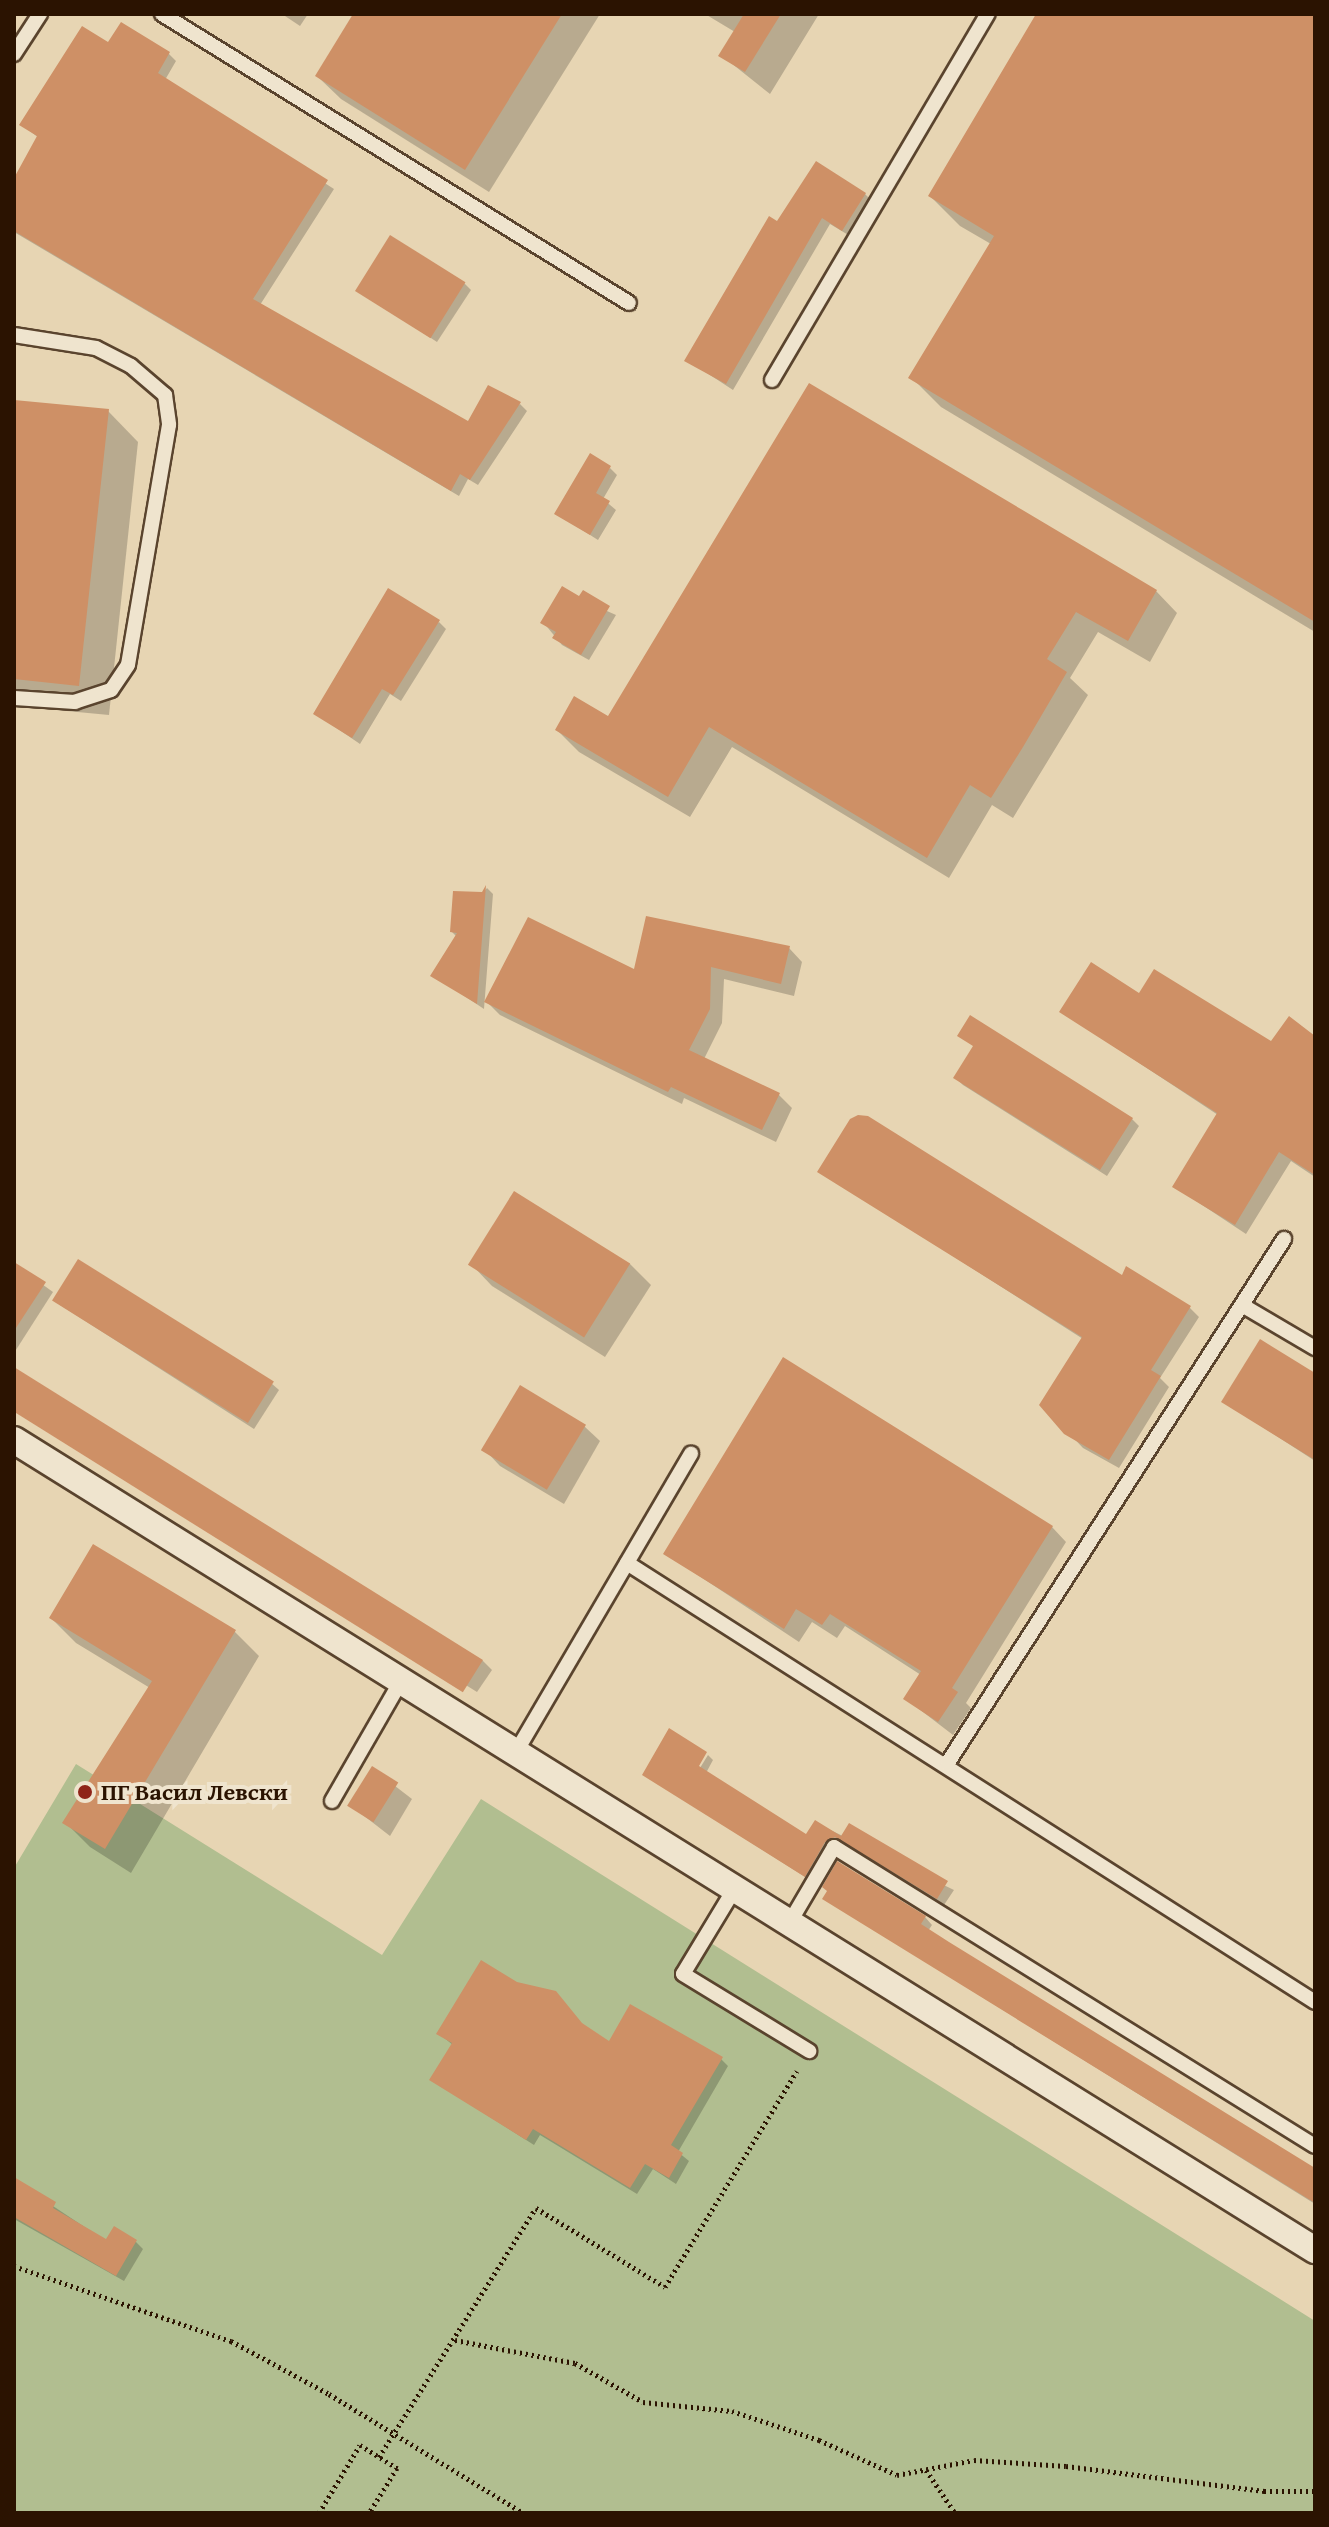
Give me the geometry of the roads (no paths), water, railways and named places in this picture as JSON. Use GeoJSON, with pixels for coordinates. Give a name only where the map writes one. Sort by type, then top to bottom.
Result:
{"type":"FeatureCollection","features":[{"type":"Feature","properties":{"kind":"street"},"geometry":{"type":"LineString","coordinates":[[14,1440],[1315,2250]]}},
{"type":"Feature","properties":{"kind":"lane"},"geometry":{"type":"LineString","coordinates":[[14,54],[40,14]]}},
{"type":"Feature","properties":{"kind":"lane"},"geometry":{"type":"LineString","coordinates":[[162,14],[629,303]]}},
{"type":"Feature","properties":{"kind":"lane"},"geometry":{"type":"LineString","coordinates":[[772,380],[988,14]]}},
{"type":"Feature","properties":{"kind":"lane"},"geometry":{"type":"LineString","coordinates":[[14,335],[96,348],[131,366],[165,395],[169,425],[128,665],[111,690],[75,702],[14,698]]}},
{"type":"Feature","properties":{"kind":"lane"},"geometry":{"type":"LineString","coordinates":[[947,1764],[1284,1239]]}},
{"type":"Feature","properties":{"kind":"lane"},"geometry":{"type":"LineString","coordinates":[[1242,1305],[1315,1348]]}},
{"type":"Feature","properties":{"kind":"lane"},"geometry":{"type":"LineString","coordinates":[[516,1752],[691,1454]]}},
{"type":"Feature","properties":{"kind":"lane"},"geometry":{"type":"LineString","coordinates":[[627,1563],[947,1764],[1315,2002]]}},
{"type":"Feature","properties":{"kind":"lane"},"geometry":{"type":"LineString","coordinates":[[332,1801],[401,1681]]}},
{"type":"Feature","properties":{"kind":"lane"},"geometry":{"type":"LineString","coordinates":[[790,1922],[834,1847],[1315,2146]]}},
{"type":"Feature","properties":{"kind":"lane"},"geometry":{"type":"LineString","coordinates":[[735,1888],[683,1974],[809,2051]]}},
{"type":"Feature","properties":{"kind":"place","name":"ПГ Васил Левски"},"geometry":{"type":"Point","coordinates":[85,1792]}}]}
